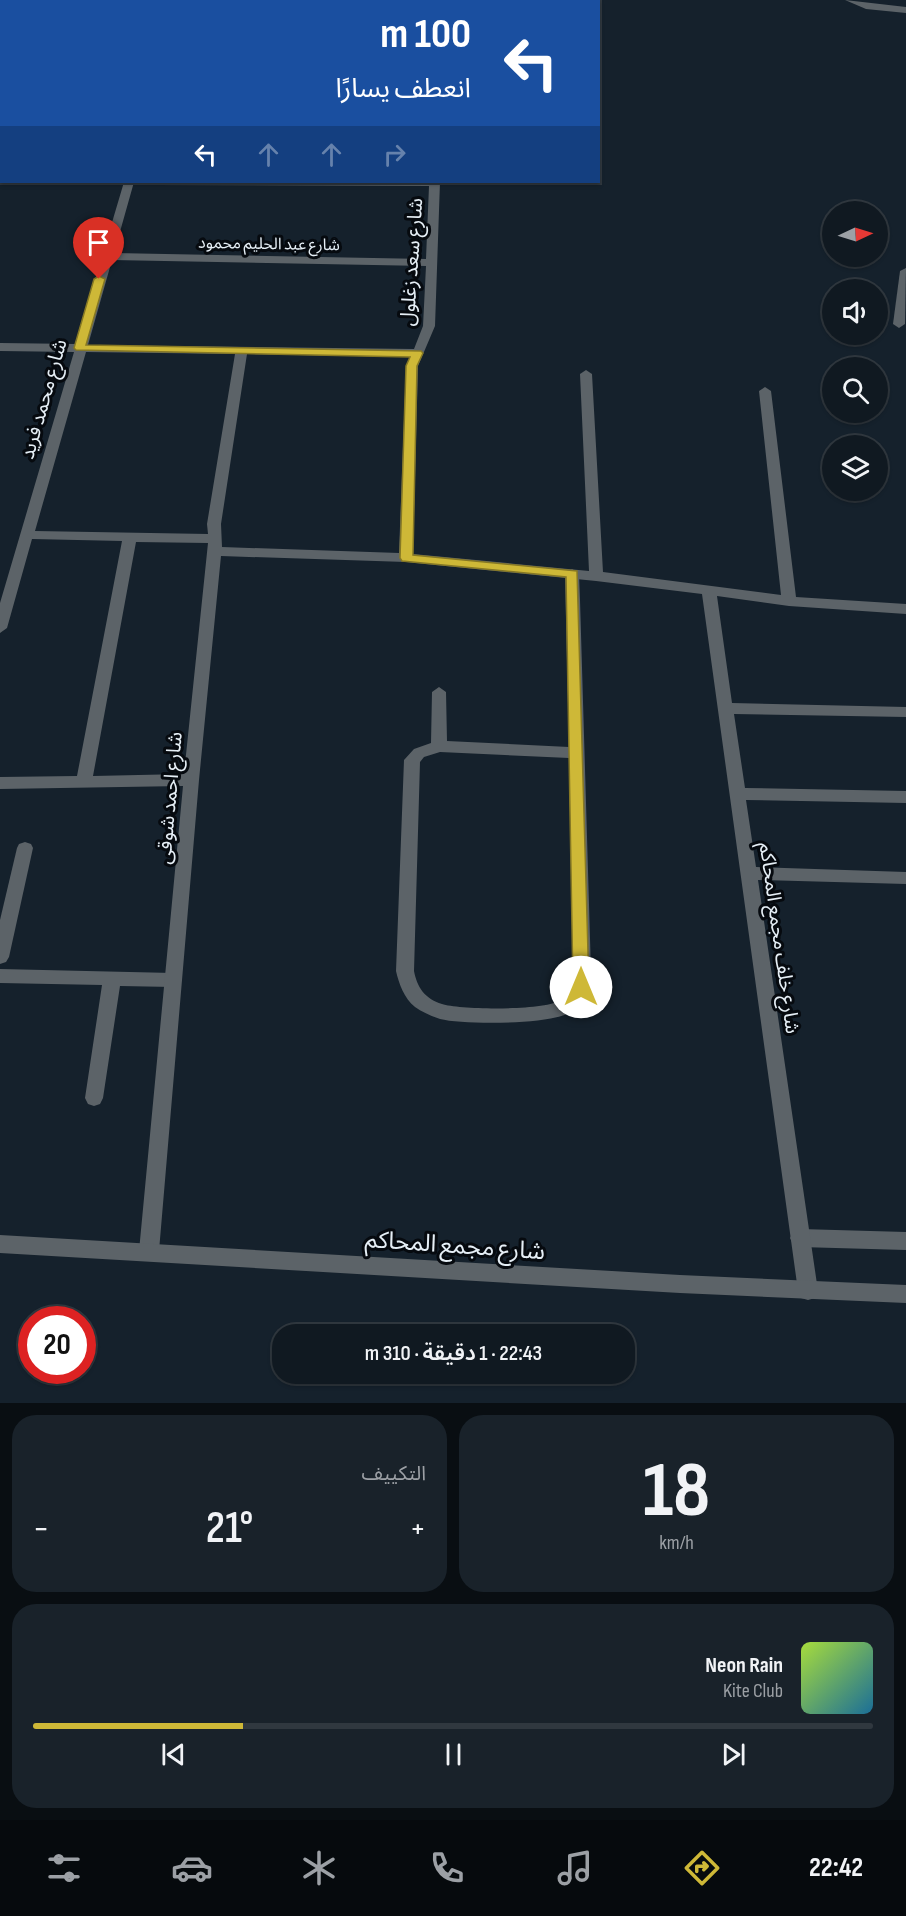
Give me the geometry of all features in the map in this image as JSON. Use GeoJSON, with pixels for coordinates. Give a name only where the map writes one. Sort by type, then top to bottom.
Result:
{"type":"FeatureCollection","features":[{"type":"Feature","properties":{"kind":"street"},"geometry":{"type":"LineString","coordinates":[[850,0],[866,6],[906,10]]}},
{"type":"Feature","properties":{"kind":"street","name":"شارع محمد فريد"},"geometry":{"type":"LineString","coordinates":[[0,628],[129,183]]}},
{"type":"Feature","properties":{"kind":"street","name":"شارع سعد زغلول"},"geometry":{"type":"LineString","coordinates":[[406,558],[412,366],[429,326],[435,183]]}},
{"type":"Feature","properties":{"kind":"street","name":"شارع عبد الحليم محمود"},"geometry":{"type":"LineString","coordinates":[[106,256],[432,263]]}},
{"type":"Feature","properties":{"kind":"street"},"geometry":{"type":"LineString","coordinates":[[899,324],[906,271]]}},
{"type":"Feature","properties":{"kind":"street"},"geometry":{"type":"LineString","coordinates":[[0,347],[417,353]]}},
{"type":"Feature","properties":{"kind":"street","name":"شارع احمد شوقى"},"geometry":{"type":"LineString","coordinates":[[149,1251],[214,545],[214,524],[242,350]]}},
{"type":"Feature","properties":{"kind":"street"},"geometry":{"type":"LineString","coordinates":[[586,374],[596,576]]}},
{"type":"Feature","properties":{"kind":"street"},"geometry":{"type":"LineString","coordinates":[[765,391],[789,601]]}},
{"type":"Feature","properties":{"kind":"street"},"geometry":{"type":"LineString","coordinates":[[27,535],[130,537],[406,558],[596,576],[789,601],[906,609]]}},
{"type":"Feature","properties":{"kind":"street"},"geometry":{"type":"LineString","coordinates":[[84,782],[130,537]]}},
{"type":"Feature","properties":{"kind":"street"},"geometry":{"type":"LineString","coordinates":[[572,574],[577,753],[581,987],[573,1000],[559,1010],[542,1014],[442,1012],[426,1006],[414,997],[406,985],[405,971],[412,760],[419,753],[439,746],[577,753]]}},
{"type":"Feature","properties":{"kind":"street","name":"شارع خلف مجمع المحاكم"},"geometry":{"type":"LineString","coordinates":[[709,591],[808,1290]]}},
{"type":"Feature","properties":{"kind":"street"},"geometry":{"type":"LineString","coordinates":[[439,692],[439,746]]}},
{"type":"Feature","properties":{"kind":"street"},"geometry":{"type":"LineString","coordinates":[[725,708],[906,712]]}},
{"type":"Feature","properties":{"kind":"street"},"geometry":{"type":"LineString","coordinates":[[0,783],[191,780]]}},
{"type":"Feature","properties":{"kind":"street"},"geometry":{"type":"LineString","coordinates":[[738,794],[906,797]]}},
{"type":"Feature","properties":{"kind":"street"},"geometry":{"type":"LineString","coordinates":[[0,957],[5,911],[25,848]]}},
{"type":"Feature","properties":{"kind":"street"},"geometry":{"type":"LineString","coordinates":[[748,873],[906,879]]}},
{"type":"Feature","properties":{"kind":"street"},"geometry":{"type":"LineString","coordinates":[[0,976],[173,980]]}},
{"type":"Feature","properties":{"kind":"street"},"geometry":{"type":"LineString","coordinates":[[94,1098],[112,979]]}},
{"type":"Feature","properties":{"kind":"street"},"geometry":{"type":"LineString","coordinates":[[800,1239],[906,1241]]}},
{"type":"Feature","properties":{"kind":"street","name":"شارع مجمع المحاكم"},"geometry":{"type":"LineString","coordinates":[[0,1244],[906,1294]]}},
{"type":"Feature","properties":{"kind":"route"},"geometry":{"type":"LineString","coordinates":[[99,279],[80,348],[417,353],[412,366],[406,558],[572,574],[581,987]]}}]}
